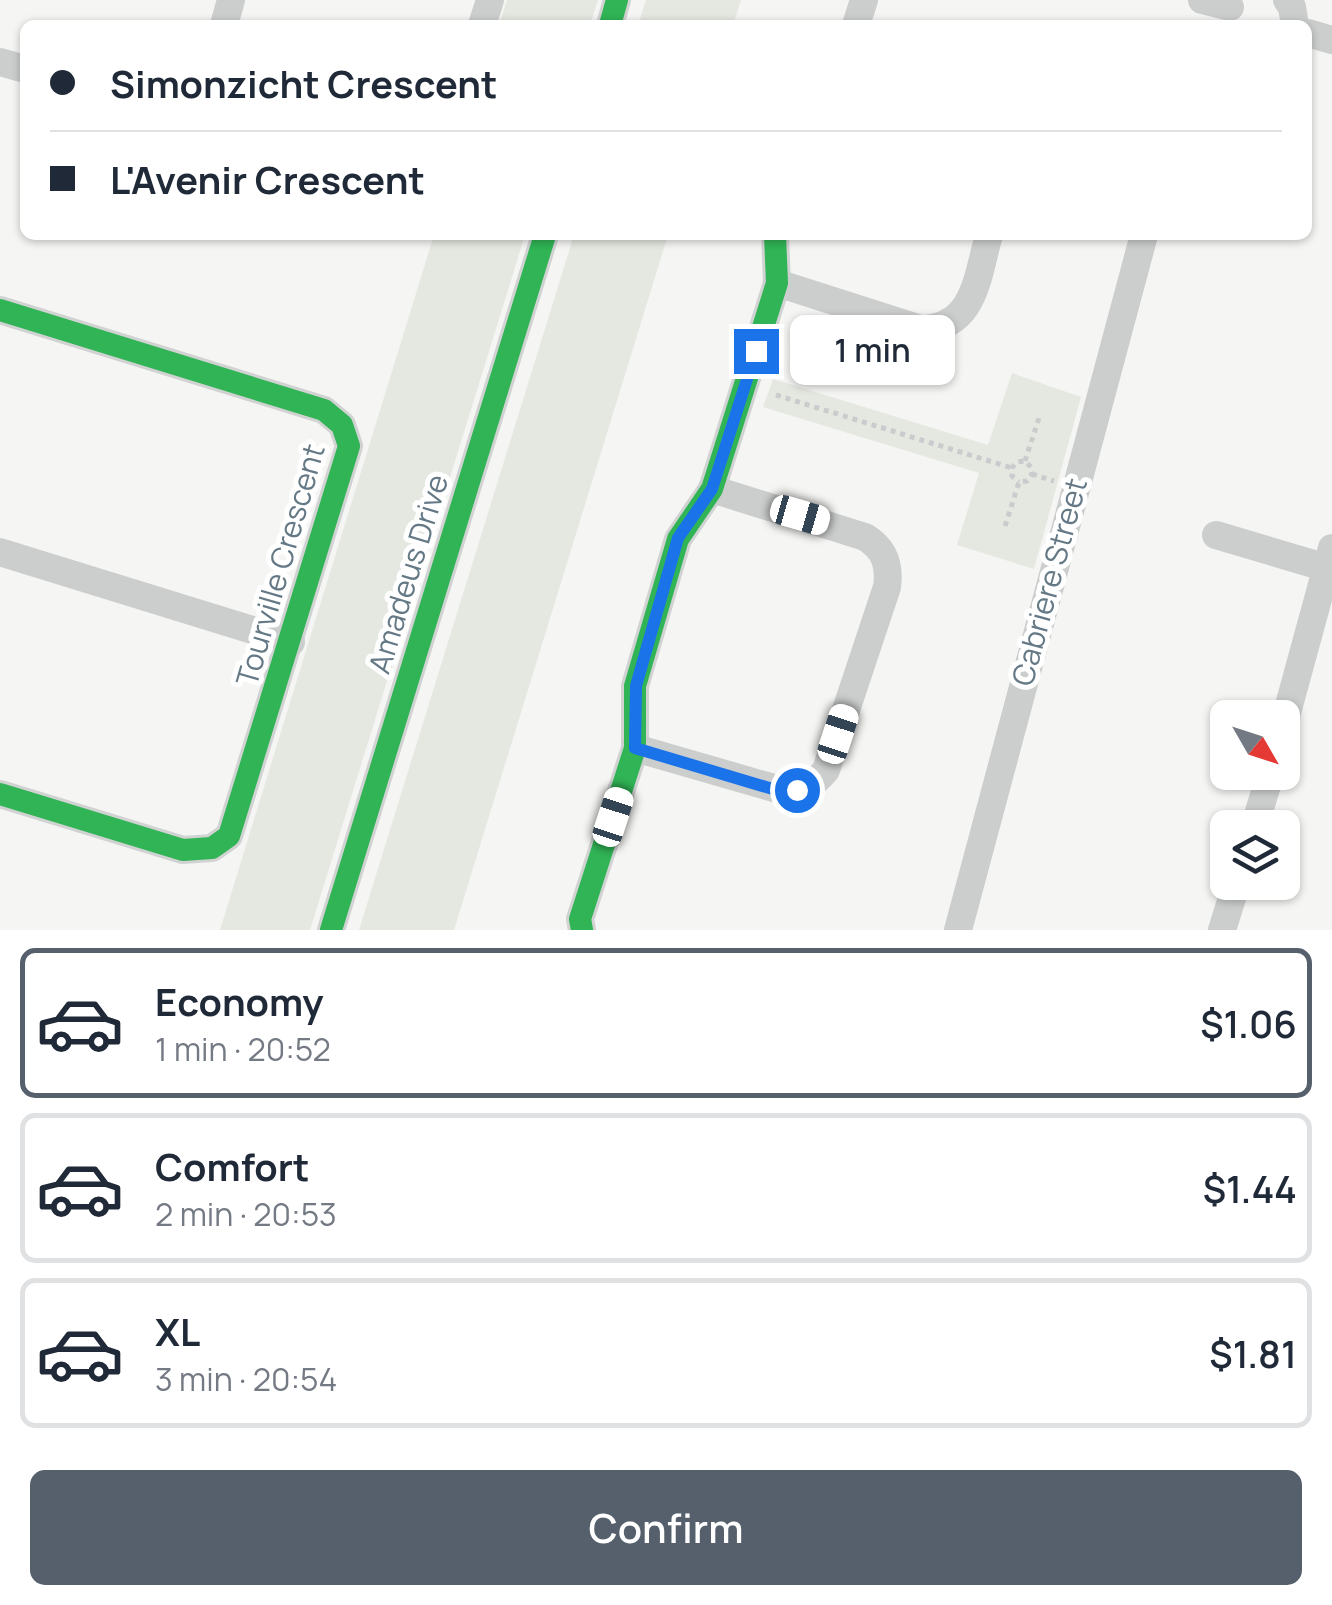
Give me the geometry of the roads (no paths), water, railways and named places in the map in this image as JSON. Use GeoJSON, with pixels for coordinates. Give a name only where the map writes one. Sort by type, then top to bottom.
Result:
{"type":"FeatureCollection","features":[{"type":"Feature","properties":{"kind":"street"},"geometry":{"type":"LineString","coordinates":[[1202,0],[1231,11]]}},
{"type":"Feature","properties":{"kind":"street","name":"Amadeus Drive"},"geometry":{"type":"LineString","coordinates":[[331,930],[543,240]]}},
{"type":"Feature","properties":{"kind":"street"},"geometry":{"type":"LineString","coordinates":[[582,930],[580,919],[635,748],[636,686],[678,538],[712,489],[777,283],[775,240]]}},
{"type":"Feature","properties":{"kind":"street"},"geometry":{"type":"LineString","coordinates":[[777,283],[921,329],[941,326],[957,318],[968,304],[987,240]]}},
{"type":"Feature","properties":{"kind":"street","name":"Cabriere Street"},"geometry":{"type":"LineString","coordinates":[[958,930],[1143,240]]}},
{"type":"Feature","properties":{"kind":"street","name":"Tourville Crescent"},"geometry":{"type":"LineString","coordinates":[[0,310],[324,410],[337,419],[347,434],[348,457],[233,830],[218,846],[196,852],[183,850],[0,794]]}},
{"type":"Feature","properties":{"kind":"street"},"geometry":{"type":"LineString","coordinates":[[635,748],[784,791],[803,789],[816,782],[826,770],[887,587],[887,560],[865,537],[712,489]]}},
{"type":"Feature","properties":{"kind":"street"},"geometry":{"type":"LineString","coordinates":[[1216,535],[1329,558],[1290,700]]}},
{"type":"Feature","properties":{"kind":"street"},"geometry":{"type":"LineString","coordinates":[[0,552],[291,642]]}},
{"type":"Feature","properties":{"kind":"street"},"geometry":{"type":"LineString","coordinates":[[1222,930],[1231,900]]}}]}
